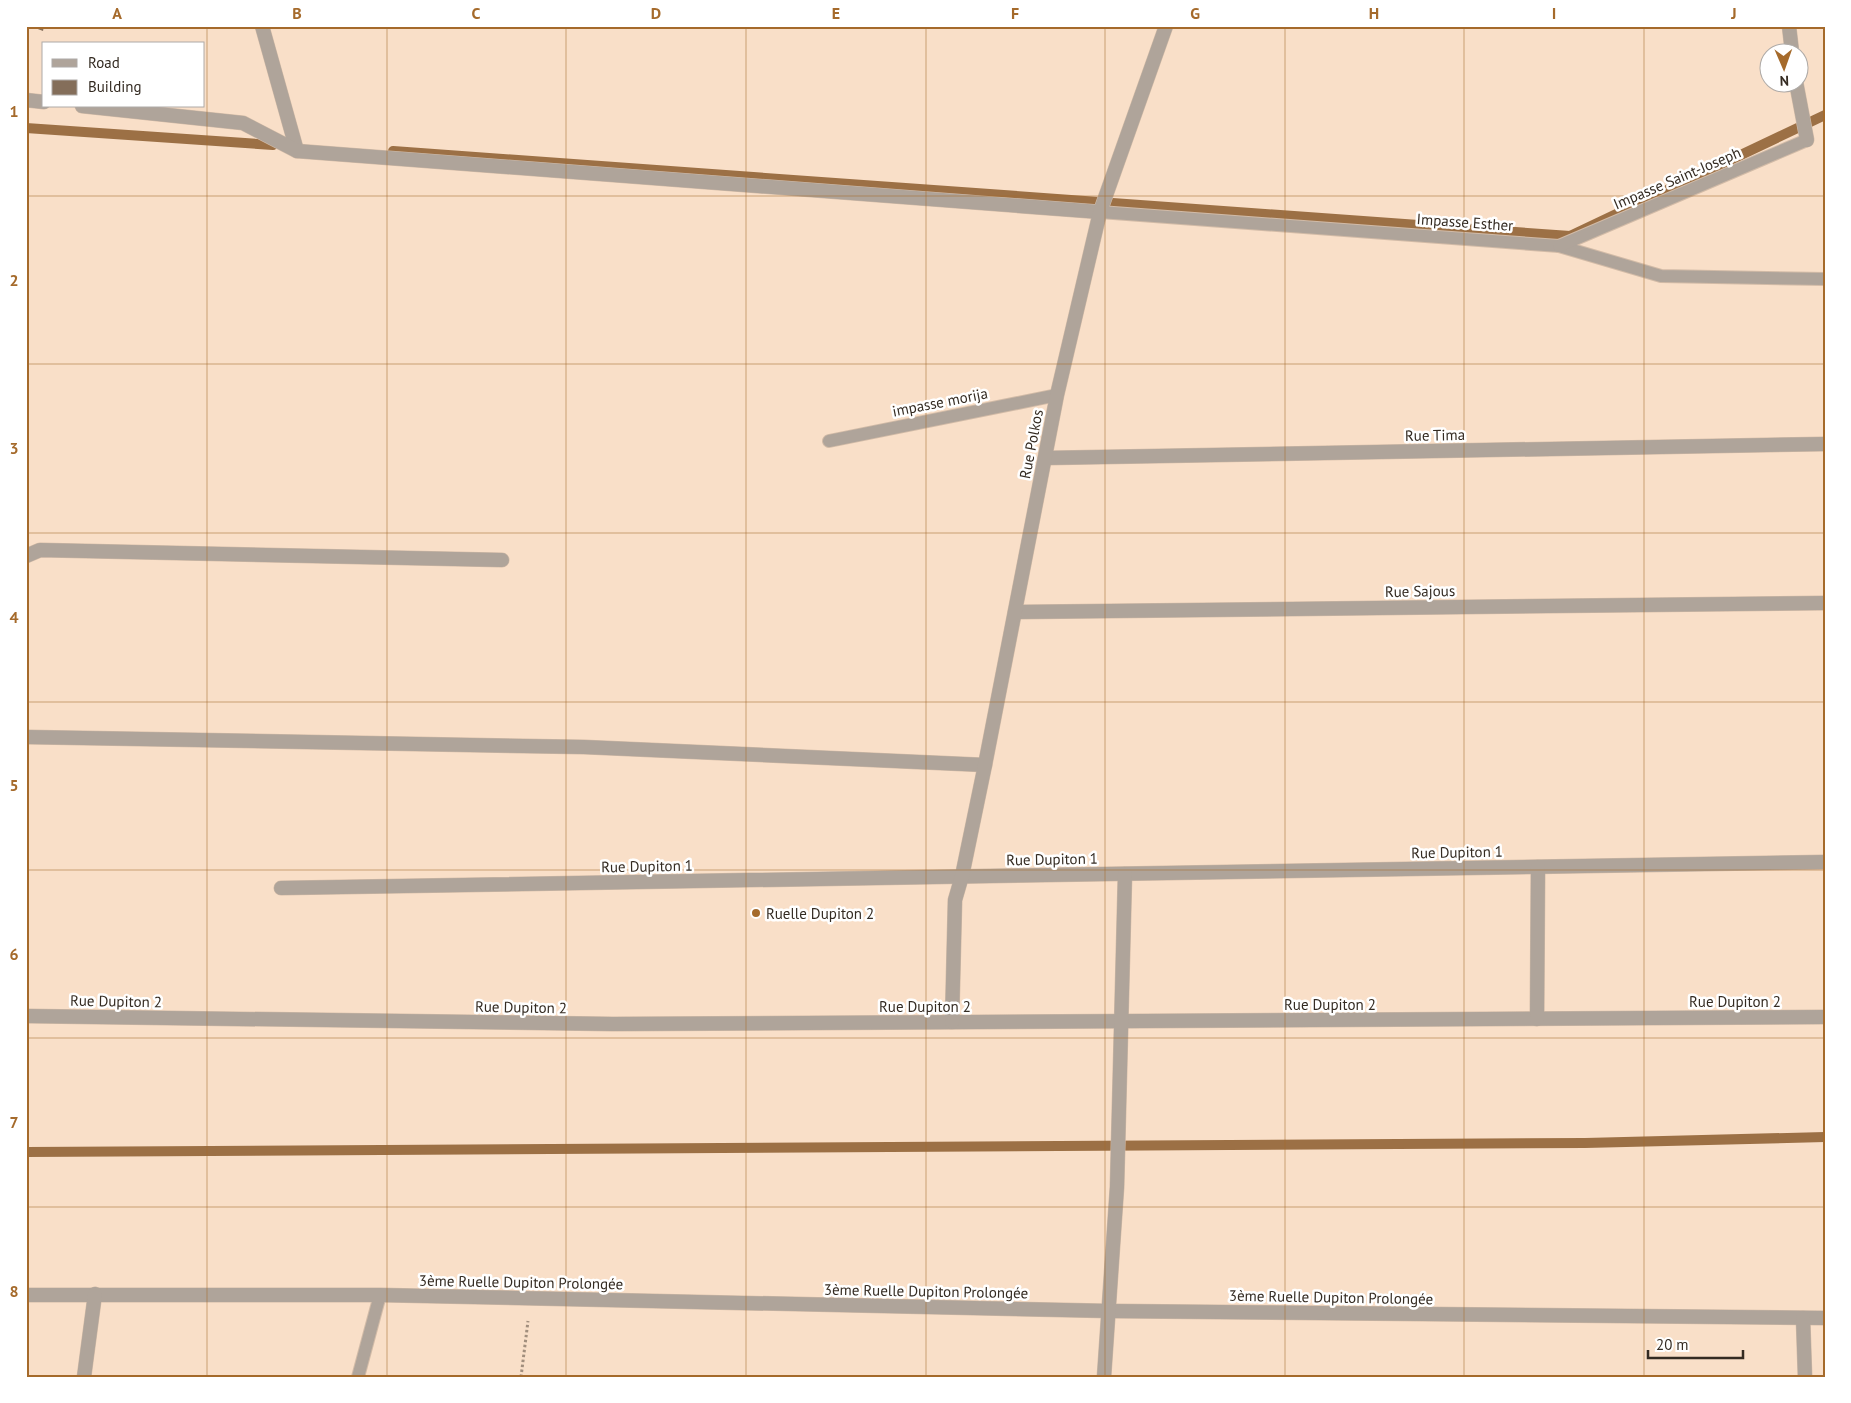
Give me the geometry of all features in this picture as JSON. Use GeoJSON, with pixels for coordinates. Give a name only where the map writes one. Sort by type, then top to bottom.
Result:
{"type":"FeatureCollection","features":[{"type":"Feature","properties":{"kind":"street"},"geometry":{"type":"LineString","coordinates":[[262,26],[297,151]]}},
{"type":"Feature","properties":{"kind":"street","name":"Rue Polkos"},"geometry":{"type":"LineString","coordinates":[[952,1022],[955,900],[986,765],[1057,395],[1100,212],[1166,26]]}},
{"type":"Feature","properties":{"kind":"street"},"geometry":{"type":"LineString","coordinates":[[1789,26],[1791,42]]}},
{"type":"Feature","properties":{"kind":"street"},"geometry":{"type":"LineString","coordinates":[[1797,92],[1807,140]]}},
{"type":"Feature","properties":{"kind":"street"},"geometry":{"type":"LineString","coordinates":[[26,100],[42,102]]}},
{"type":"Feature","properties":{"kind":"street"},"geometry":{"type":"LineString","coordinates":[[100,108],[243,124],[297,151],[1100,212]]}},
{"type":"Feature","properties":{"kind":"street","name":"Rue Tima"},"geometry":{"type":"LineString","coordinates":[[1045,458],[1825,444]]}},
{"type":"Feature","properties":{"kind":"street"},"geometry":{"type":"LineString","coordinates":[[26,556],[40,550],[502,560]]}},
{"type":"Feature","properties":{"kind":"street","name":"Rue Sajous"},"geometry":{"type":"LineString","coordinates":[[1016,612],[1825,603]]}},
{"type":"Feature","properties":{"kind":"street"},"geometry":{"type":"LineString","coordinates":[[26,737],[584,747],[986,765]]}},
{"type":"Feature","properties":{"kind":"street","name":"Rue Dupiton 1"},"geometry":{"type":"LineString","coordinates":[[281,888],[1825,862]]}},
{"type":"Feature","properties":{"kind":"street"},"geometry":{"type":"LineString","coordinates":[[1537,1019],[1538,867]]}},
{"type":"Feature","properties":{"kind":"street"},"geometry":{"type":"LineString","coordinates":[[1104,1377],[1117,1187],[1125,874]]}},
{"type":"Feature","properties":{"kind":"street","name":"Rue Dupiton 2"},"geometry":{"type":"LineString","coordinates":[[26,1016],[613,1024],[1825,1017]]}},
{"type":"Feature","properties":{"kind":"street"},"geometry":{"type":"LineString","coordinates":[[84,1377],[95,1294]]}},
{"type":"Feature","properties":{"kind":"street","name":"3ème Ruelle Dupiton Prolongée"},"geometry":{"type":"LineString","coordinates":[[26,1295],[380,1295],[1110,1311],[1825,1318]]}},
{"type":"Feature","properties":{"kind":"street"},"geometry":{"type":"LineString","coordinates":[[1803,1318],[1805,1377]]}},
{"type":"Feature","properties":{"kind":"lane","name":"Impasse Saint-Joseph"},"geometry":{"type":"LineString","coordinates":[[1559,246],[1807,140]]}},
{"type":"Feature","properties":{"kind":"lane","name":"Impasse Esther"},"geometry":{"type":"LineString","coordinates":[[1100,212],[1559,246],[1661,276],[1825,278]]}},
{"type":"Feature","properties":{"kind":"lane","name":"impasse morija"},"geometry":{"type":"LineString","coordinates":[[829,441],[1057,395]]}},
{"type":"Feature","properties":{"kind":"lane"},"geometry":{"type":"LineString","coordinates":[[358,1377],[380,1295]]}},
{"type":"Feature","properties":{"kind":"path"},"geometry":{"type":"LineString","coordinates":[[521,1377],[531,1298]]}},
{"type":"Feature","properties":{"kind":"building"},"geometry":{"type":"Polygon","coordinates":[[[30,26],[44,26],[43,31],[30,26]]]}},
{"type":"Feature","properties":{"kind":"waterway"},"geometry":{"type":"LineString","coordinates":[[393,151],[1570,236],[1825,115]]}},
{"type":"Feature","properties":{"kind":"waterway"},"geometry":{"type":"LineString","coordinates":[[26,128],[273,145]]}},
{"type":"Feature","properties":{"kind":"waterway"},"geometry":{"type":"LineString","coordinates":[[26,1152],[1585,1143],[1825,1137]]}},
{"type":"Feature","properties":{"kind":"place","name":"Ruelle Dupiton 2"},"geometry":{"type":"Point","coordinates":[756,913]}}]}
